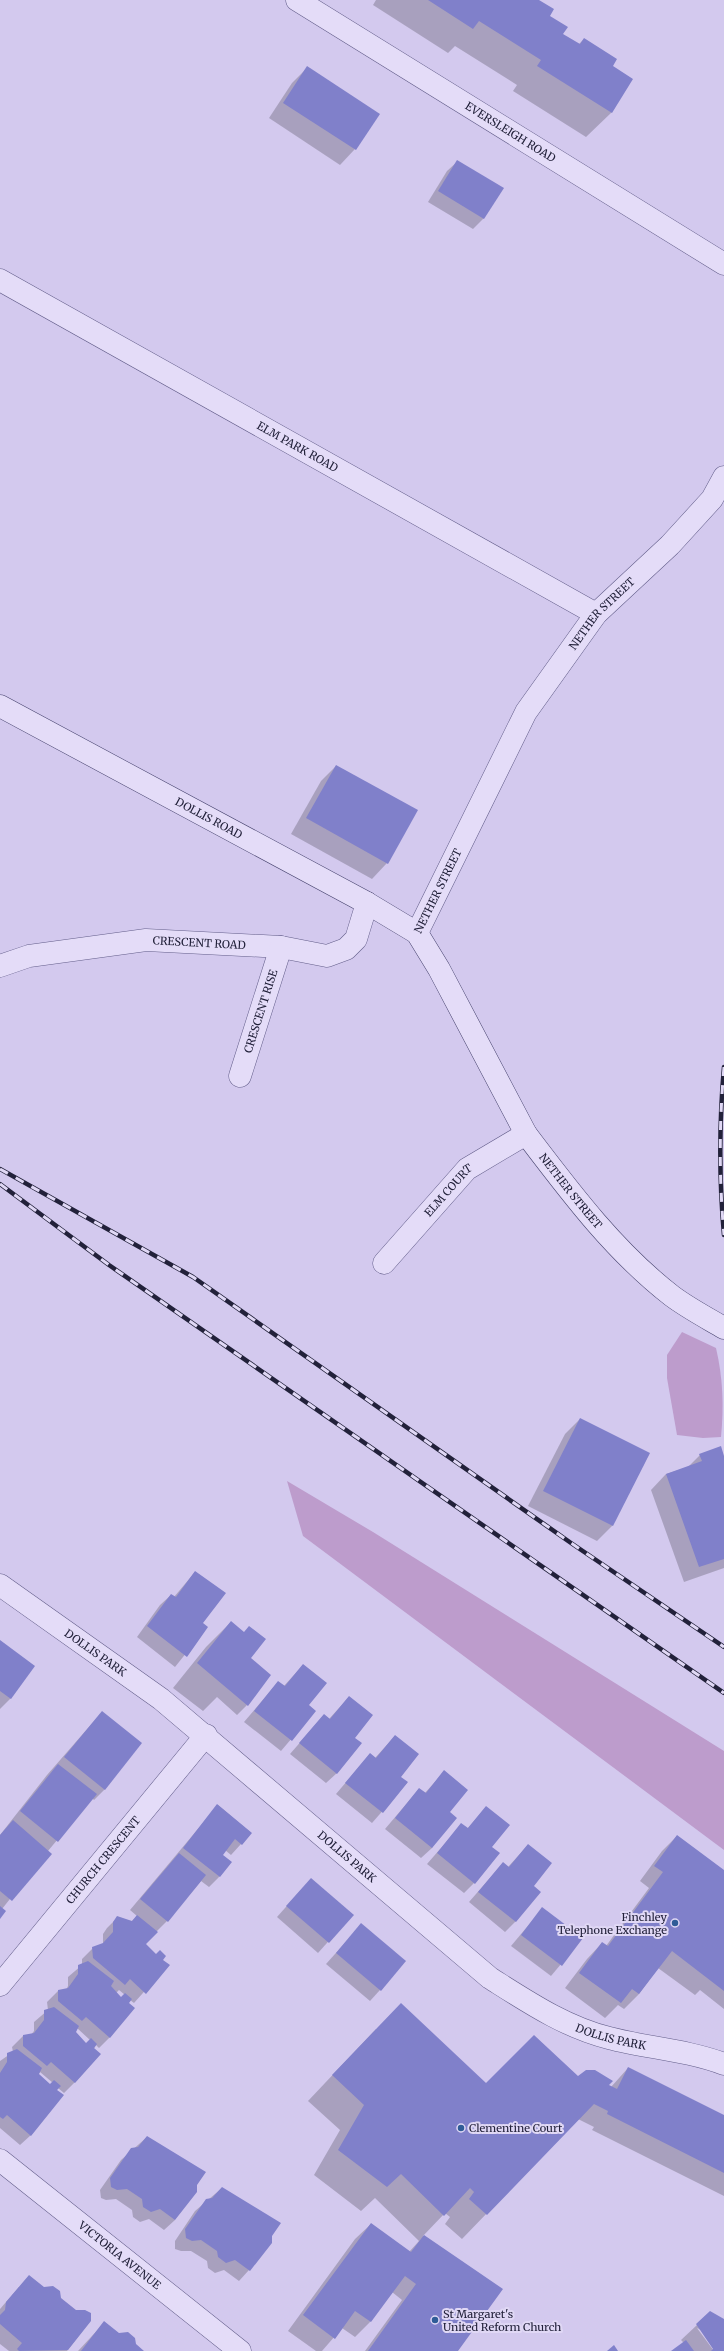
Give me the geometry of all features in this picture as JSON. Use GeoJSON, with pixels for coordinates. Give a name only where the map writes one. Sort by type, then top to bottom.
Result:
{"type":"FeatureCollection","features":[{"type":"Feature","properties":{"kind":"street","name":"EVERSLEIGH ROAD"},"geometry":{"type":"LineString","coordinates":[[297,0],[724,264]]}},
{"type":"Feature","properties":{"kind":"street","name":"ELM PARK ROAD"},"geometry":{"type":"LineString","coordinates":[[0,280],[596,614]]}},
{"type":"Feature","properties":{"kind":"street","name":"NETHER STREET"},"geometry":{"type":"LineString","coordinates":[[724,477],[712,498],[670,545],[596,614],[526,712],[417,933],[439,969],[526,1134],[581,1205],[625,1254],[683,1304],[724,1328]]}},
{"type":"Feature","properties":{"kind":"street","name":"DOLLIS ROAD"},"geometry":{"type":"LineString","coordinates":[[0,706],[367,903],[417,933]]}},
{"type":"Feature","properties":{"kind":"street","name":"CRESCENT ROAD"},"geometry":{"type":"LineString","coordinates":[[0,966],[29,956],[146,940],[281,947],[327,956],[346,949],[356,939],[367,903]]}},
{"type":"Feature","properties":{"kind":"street","name":"CRESCENT RISE"},"geometry":{"type":"LineString","coordinates":[[240,1076],[281,947]]}},
{"type":"Feature","properties":{"kind":"street","name":"ELM COURT"},"geometry":{"type":"LineString","coordinates":[[384,1263],[468,1169],[526,1134]]}},
{"type":"Feature","properties":{"kind":"street","name":"DOLLIS PARK"},"geometry":{"type":"LineString","coordinates":[[0,1585],[161,1699],[490,1978],[550,2016],[608,2038],[700,2055],[724,2064]]}},
{"type":"Feature","properties":{"kind":"street","name":"CHURCH CRESCENT"},"geometry":{"type":"LineString","coordinates":[[0,1985],[206,1736]]}},
{"type":"Feature","properties":{"kind":"street","name":"VICTORIA AVENUE"},"geometry":{"type":"LineString","coordinates":[[0,2160],[240,2351]]}},
{"type":"Feature","properties":{"kind":"shaded area"},"geometry":{"type":"Polygon","coordinates":[[[682,1332],[716,1348],[722,1392],[721,1437],[703,1438],[677,1435],[667,1378],[667,1355],[682,1332]]]}},
{"type":"Feature","properties":{"kind":"shaded area"},"geometry":{"type":"Polygon","coordinates":[[[287,1481],[373,1532],[724,1751],[724,1850],[303,1536],[287,1481]]]}},
{"type":"Feature","properties":{"kind":"building"},"geometry":{"type":"Polygon","coordinates":[[[428,0],[539,0],[554,9],[550,16],[568,27],[563,34],[580,44],[584,38],[617,59],[613,66],[633,79],[612,113],[537,66],[541,60],[479,21],[473,29],[428,0]]]}},
{"type":"Feature","properties":{"kind":"building"},"geometry":{"type":"Polygon","coordinates":[[[307,66],[380,114],[356,150],[283,103],[307,66]]]}},
{"type":"Feature","properties":{"kind":"building"},"geometry":{"type":"Polygon","coordinates":[[[457,160],[504,188],[484,219],[438,191],[457,160]]]}},
{"type":"Feature","properties":{"kind":"building"},"geometry":{"type":"Polygon","coordinates":[[[336,765],[418,810],[388,864],[306,818],[336,765]]]}},
{"type":"Feature","properties":{"kind":"building"},"geometry":{"type":"Polygon","coordinates":[[[580,1418],[650,1453],[613,1526],[543,1491],[580,1418]]]}},
{"type":"Feature","properties":{"kind":"building"},"geometry":{"type":"Polygon","coordinates":[[[721,1446],[724,1456],[724,1559],[699,1567],[666,1474],[702,1461],[699,1454],[721,1446]]]}},
{"type":"Feature","properties":{"kind":"building"},"geometry":{"type":"Polygon","coordinates":[[[195,1571],[226,1593],[203,1623],[208,1627],[187,1657],[147,1626],[171,1594],[176,1597],[195,1571]]]}},
{"type":"Feature","properties":{"kind":"building"},"geometry":{"type":"Polygon","coordinates":[[[231,1621],[244,1632],[249,1626],[266,1639],[251,1658],[271,1675],[248,1706],[197,1663],[231,1621]]]}},
{"type":"Feature","properties":{"kind":"building"},"geometry":{"type":"Polygon","coordinates":[[[0,1640],[35,1666],[11,1699],[0,1691],[0,1640]]]}},
{"type":"Feature","properties":{"kind":"building"},"geometry":{"type":"Polygon","coordinates":[[[303,1664],[327,1683],[309,1705],[316,1711],[292,1741],[254,1711],[278,1681],[285,1686],[303,1664]]]}},
{"type":"Feature","properties":{"kind":"building"},"geometry":{"type":"Polygon","coordinates":[[[349,1696],[373,1715],[355,1738],[362,1743],[337,1774],[299,1743],[324,1714],[330,1719],[349,1696]]]}},
{"type":"Feature","properties":{"kind":"building"},"geometry":{"type":"Polygon","coordinates":[[[102,1711],[142,1743],[105,1790],[64,1757],[102,1711]]]}},
{"type":"Feature","properties":{"kind":"building"},"geometry":{"type":"Polygon","coordinates":[[[395,1735],[419,1754],[401,1777],[408,1782],[383,1813],[345,1783],[370,1753],[376,1758],[395,1735]]]}},
{"type":"Feature","properties":{"kind":"building"},"geometry":{"type":"Polygon","coordinates":[[[58,1764],[97,1794],[58,1842],[20,1811],[58,1764]]]}},
{"type":"Feature","properties":{"kind":"building"},"geometry":{"type":"Polygon","coordinates":[[[444,1770],[468,1790],[450,1812],[457,1818],[432,1848],[395,1818],[419,1788],[426,1793],[444,1770]]]}},
{"type":"Feature","properties":{"kind":"building"},"geometry":{"type":"Polygon","coordinates":[[[217,1804],[252,1833],[242,1845],[235,1839],[223,1855],[232,1862],[220,1877],[183,1848],[217,1804]]]}},
{"type":"Feature","properties":{"kind":"building"},"geometry":{"type":"Polygon","coordinates":[[[486,1806],[510,1825],[492,1847],[500,1853],[475,1884],[437,1853],[461,1823],[468,1828],[486,1806]]]}},
{"type":"Feature","properties":{"kind":"building"},"geometry":{"type":"Polygon","coordinates":[[[13,1820],[52,1854],[12,1901],[0,1891],[0,1835],[13,1820]]]}},
{"type":"Feature","properties":{"kind":"building","name":"Finchley Telephone Exchange"},"geometry":{"type":"Polygon","coordinates":[[[677,1835],[724,1870],[724,1991],[672,1951],[639,1994],[632,1989],[621,2003],[579,1973],[602,1942],[608,1946],[663,1872],[654,1866],[677,1835]]]}},
{"type":"Feature","properties":{"kind":"building"},"geometry":{"type":"Polygon","coordinates":[[[528,1844],[552,1863],[534,1886],[541,1892],[516,1922],[478,1892],[503,1862],[509,1867],[528,1844]]]}},
{"type":"Feature","properties":{"kind":"building"},"geometry":{"type":"Polygon","coordinates":[[[179,1853],[206,1875],[168,1922],[140,1899],[179,1853]]]}},
{"type":"Feature","properties":{"kind":"building"},"geometry":{"type":"Polygon","coordinates":[[[311,1878],[354,1915],[329,1943],[286,1906],[311,1878]]]}},
{"type":"Feature","properties":{"kind":"building"},"geometry":{"type":"Polygon","coordinates":[[[0,1906],[6,1911],[0,1919],[0,1906]]]}},
{"type":"Feature","properties":{"kind":"building"},"geometry":{"type":"Polygon","coordinates":[[[542,1907],[583,1938],[562,1966],[521,1935],[542,1907]]]}},
{"type":"Feature","properties":{"kind":"building"},"geometry":{"type":"Polygon","coordinates":[[[137,1915],[158,1932],[146,1944],[156,1954],[160,1950],[166,1956],[163,1960],[170,1965],[146,1994],[130,1979],[125,1985],[93,1958],[92,1947],[103,1943],[113,1932],[113,1922],[117,1916],[132,1921],[137,1915]]]}},
{"type":"Feature","properties":{"kind":"building"},"geometry":{"type":"Polygon","coordinates":[[[361,1923],[406,1961],[381,1991],[336,1953],[361,1923]]]}},
{"type":"Feature","properties":{"kind":"building"},"geometry":{"type":"Polygon","coordinates":[[[88,1961],[114,1981],[111,1986],[121,1997],[125,1993],[132,1999],[129,2003],[135,2008],[110,2038],[86,2017],[82,2021],[58,2001],[58,1990],[68,1988],[78,1974],[78,1965],[88,1961]]]}},
{"type":"Feature","properties":{"kind":"building","name":"Clementine Court"},"geometry":{"type":"Polygon","coordinates":[[[401,2003],[486,2083],[534,2035],[578,2076],[586,2070],[595,2070],[613,2081],[609,2085],[617,2089],[628,2067],[724,2115],[724,2173],[607,2114],[608,2111],[594,2104],[487,2215],[469,2199],[474,2192],[470,2188],[444,2216],[401,2174],[387,2187],[338,2150],[364,2105],[332,2075],[401,2003]]]}},
{"type":"Feature","properties":{"kind":"building"},"geometry":{"type":"Polygon","coordinates":[[[54,2007],[79,2026],[76,2032],[86,2043],[91,2038],[97,2044],[94,2048],[101,2054],[75,2083],[51,2062],[47,2066],[23,2046],[23,2035],[34,2033],[44,2020],[44,2010],[54,2007]]]}},
{"type":"Feature","properties":{"kind":"building"},"geometry":{"type":"Polygon","coordinates":[[[17,2049],[42,2068],[39,2074],[50,2084],[54,2080],[61,2086],[57,2090],[64,2095],[31,2136],[7,2115],[3,2119],[0,2117],[0,2073],[7,2062],[7,2053],[17,2049]]]}},
{"type":"Feature","properties":{"kind":"building"},"geometry":{"type":"Polygon","coordinates":[[[147,2136],[206,2172],[197,2185],[197,2192],[175,2220],[160,2209],[151,2212],[143,2207],[142,2199],[127,2189],[117,2190],[111,2187],[110,2178],[131,2148],[138,2147],[147,2136]]]}},
{"type":"Feature","properties":{"kind":"building"},"geometry":{"type":"Polygon","coordinates":[[[222,2187],[281,2223],[272,2236],[272,2243],[250,2271],[235,2260],[226,2263],[218,2257],[217,2251],[201,2240],[192,2241],[186,2238],[185,2229],[206,2199],[212,2198],[222,2187]]]}},
{"type":"Feature","properties":{"kind":"building"},"geometry":{"type":"Polygon","coordinates":[[[371,2223],[411,2252],[424,2235],[503,2289],[458,2351],[368,2351],[416,2284],[405,2276],[371,2322],[355,2311],[335,2339],[303,2315],[371,2223]]]}},
{"type":"Feature","properties":{"kind":"building"},"geometry":{"type":"Polygon","coordinates":[[[29,2275],[44,2287],[53,2286],[60,2291],[61,2298],[76,2310],[85,2310],[91,2313],[91,2321],[68,2350],[19,2351],[17,2349],[22,2343],[0,2324],[0,2315],[5,2310],[6,2302],[29,2275]]]}},
{"type":"Feature","properties":{"kind":"building"},"geometry":{"type":"Polygon","coordinates":[[[710,2311],[724,2319],[724,2351],[711,2351],[713,2349],[696,2324],[710,2311]]]}},
{"type":"Feature","properties":{"kind":"building"},"geometry":{"type":"Polygon","coordinates":[[[104,2321],[119,2333],[128,2332],[135,2338],[136,2344],[144,2351],[81,2351],[104,2321]]]}},
{"type":"Feature","properties":{"kind":"building"},"geometry":{"type":"Polygon","coordinates":[[[686,2340],[694,2351],[671,2351],[686,2340]]]}},
{"type":"Feature","properties":{"kind":"building"},"geometry":{"type":"Polygon","coordinates":[[[614,2345],[618,2351],[607,2351],[614,2345]]]}},
{"type":"Feature","properties":{"kind":"railway"},"geometry":{"type":"LineString","coordinates":[[724,1067],[720,1151],[724,1235]]}},
{"type":"Feature","properties":{"kind":"railway"},"geometry":{"type":"LineString","coordinates":[[0,1169],[193,1277],[571,1543],[724,1647]]}},
{"type":"Feature","properties":{"kind":"railway"},"geometry":{"type":"LineString","coordinates":[[0,1184],[109,1265],[724,1693]]}},
{"type":"Feature","properties":{"kind":"place","name":"Finchley Telephone Exchange"},"geometry":{"type":"Point","coordinates":[675,1923]}},
{"type":"Feature","properties":{"kind":"place","name":"Clementine Court"},"geometry":{"type":"Point","coordinates":[461,2128]}},
{"type":"Feature","properties":{"kind":"place","name":"St Margaret's United Reform Church"},"geometry":{"type":"Point","coordinates":[435,2320]}}]}
